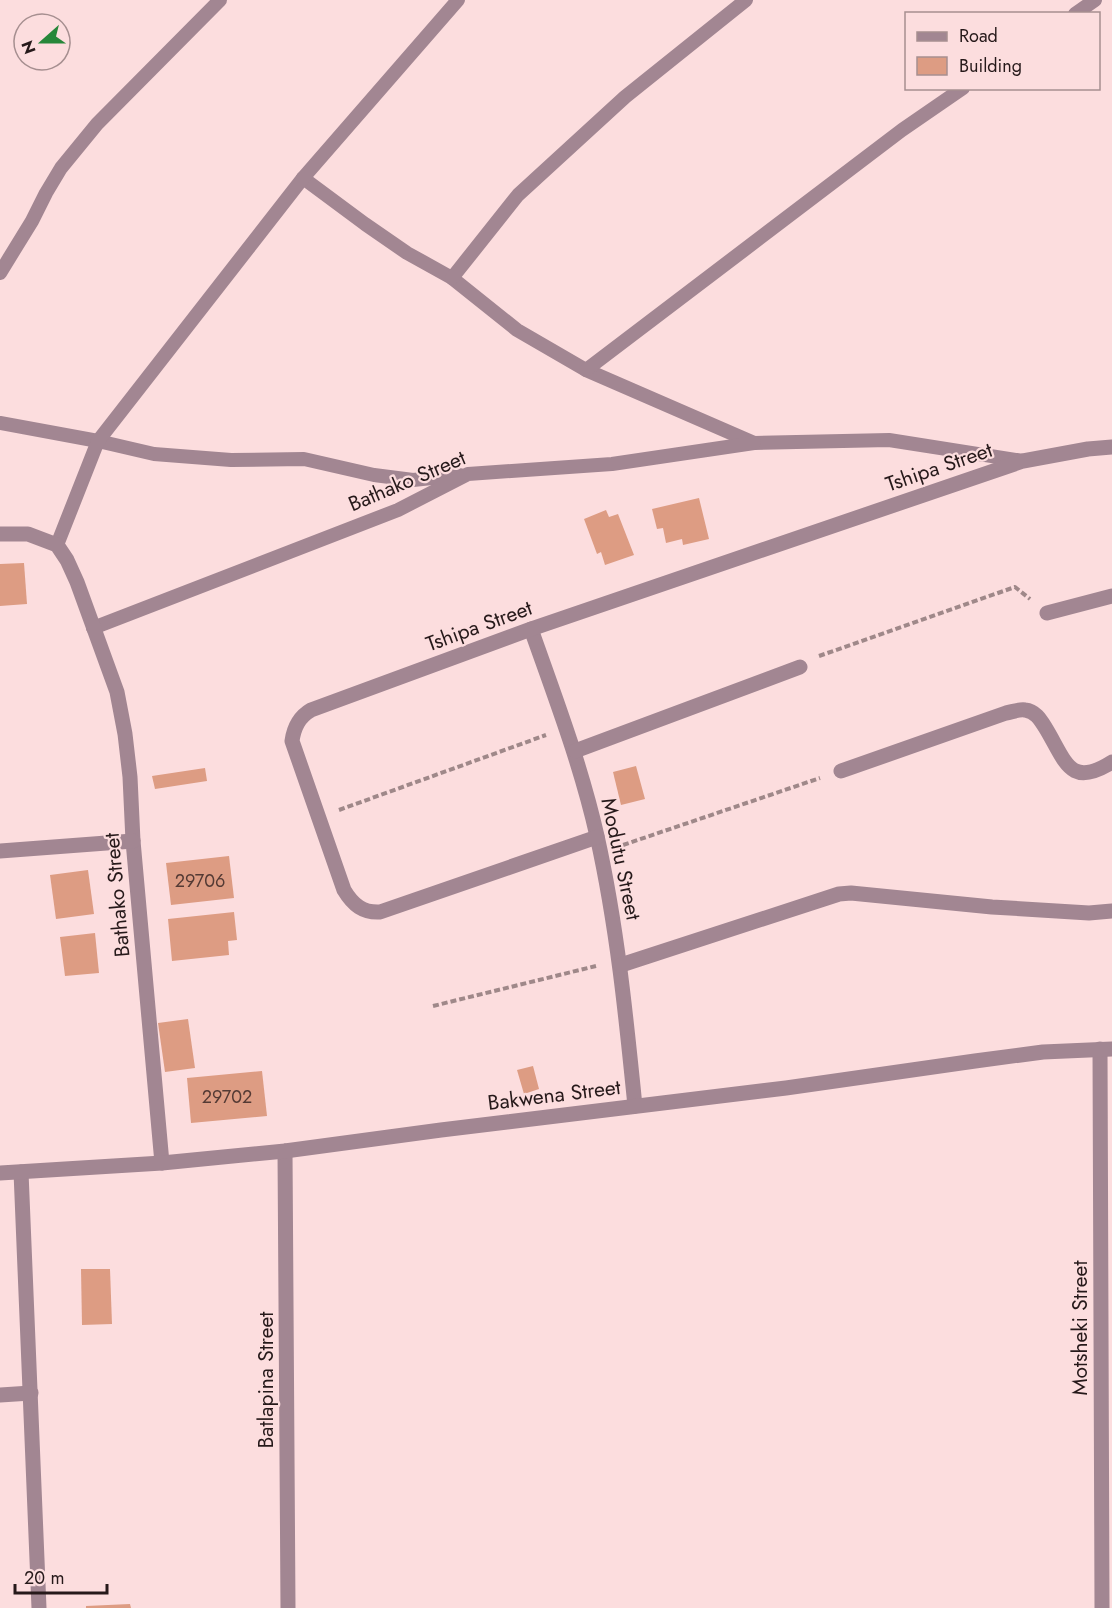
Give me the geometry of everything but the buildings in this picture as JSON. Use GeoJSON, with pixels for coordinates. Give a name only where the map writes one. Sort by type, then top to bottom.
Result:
{"type":"FeatureCollection","features":[{"type":"Feature","properties":{"kind":"street","name":"Tshipa Street"},"geometry":{"type":"LineString","coordinates":[[598,845],[380,912],[371,912],[357,907],[344,890],[292,741],[295,726],[301,716],[311,710],[531,629],[1023,461],[1112,447]]}},
{"type":"Feature","properties":{"kind":"street"},"geometry":{"type":"LineString","coordinates":[[0,534],[28,534],[57,545]]}},
{"type":"Feature","properties":{"kind":"street","name":"Bathako Street"},"geometry":{"type":"LineString","coordinates":[[57,545],[77,582],[117,692],[125,734],[162,1163]]}},
{"type":"Feature","properties":{"kind":"street"},"geometry":{"type":"LineString","coordinates":[[1047,613],[1112,596]]}},
{"type":"Feature","properties":{"kind":"street","name":"Modutu Street"},"geometry":{"type":"LineString","coordinates":[[531,629],[574,751],[598,845],[620,963],[636,1106]]}},
{"type":"Feature","properties":{"kind":"street"},"geometry":{"type":"LineString","coordinates":[[574,751],[800,667]]}},
{"type":"Feature","properties":{"kind":"street"},"geometry":{"type":"LineString","coordinates":[[841,771],[1006,713],[1022,710],[1031,712],[1040,720],[1073,770],[1083,774],[1094,772],[1112,762]]}},
{"type":"Feature","properties":{"kind":"street"},"geometry":{"type":"LineString","coordinates":[[0,851],[133,842]]}},
{"type":"Feature","properties":{"kind":"street"},"geometry":{"type":"LineString","coordinates":[[620,963],[828,897],[845,894],[992,907],[1089,913],[1112,911]]}},
{"type":"Feature","properties":{"kind":"street","name":"Bakwena Street"},"geometry":{"type":"LineString","coordinates":[[0,1173],[162,1163],[285,1151],[786,1088],[975,1060],[1106,1048]]}},
{"type":"Feature","properties":{"kind":"street","name":"Motsheki Street"},"geometry":{"type":"LineString","coordinates":[[1102,1608],[1106,1048]]}},
{"type":"Feature","properties":{"kind":"street","name":"Batlapina Street"},"geometry":{"type":"LineString","coordinates":[[285,1151],[288,1608]]}},
{"type":"Feature","properties":{"kind":"street"},"geometry":{"type":"LineString","coordinates":[[21,1172],[39,1608]]}},
{"type":"Feature","properties":{"kind":"street"},"geometry":{"type":"LineString","coordinates":[[0,1395],[31,1393]]}},
{"type":"Feature","properties":{"kind":"lane"},"geometry":{"type":"LineString","coordinates":[[0,273],[61,168],[97,124],[220,0]]}},
{"type":"Feature","properties":{"kind":"lane"},"geometry":{"type":"LineString","coordinates":[[57,545],[98,441],[303,178],[458,0]]}},
{"type":"Feature","properties":{"kind":"lane"},"geometry":{"type":"LineString","coordinates":[[452,278],[518,195],[625,97],[746,0]]}},
{"type":"Feature","properties":{"kind":"lane"},"geometry":{"type":"LineString","coordinates":[[1078,12],[1095,0]]}},
{"type":"Feature","properties":{"kind":"lane"},"geometry":{"type":"LineString","coordinates":[[586,370],[902,130],[960,90]]}},
{"type":"Feature","properties":{"kind":"lane"},"geometry":{"type":"LineString","coordinates":[[303,178],[390,241],[452,278],[517,330],[586,370],[754,443]]}},
{"type":"Feature","properties":{"kind":"lane"},"geometry":{"type":"LineString","coordinates":[[0,423],[154,454],[231,460],[304,459],[374,475],[413,480],[468,474]]}},
{"type":"Feature","properties":{"kind":"lane","name":"Bathako Street"},"geometry":{"type":"LineString","coordinates":[[93,628],[398,510],[468,474],[612,464],[754,443],[889,440],[1023,461]]}},
{"type":"Feature","properties":{"kind":"path"},"geometry":{"type":"LineString","coordinates":[[800,667],[817,657],[1015,587],[1047,613]]}},
{"type":"Feature","properties":{"kind":"path"},"geometry":{"type":"LineString","coordinates":[[319,817],[566,728]]}},
{"type":"Feature","properties":{"kind":"path"},"geometry":{"type":"LineString","coordinates":[[598,845],[841,771]]}},
{"type":"Feature","properties":{"kind":"path"},"geometry":{"type":"LineString","coordinates":[[434,1006],[620,963]]}}]}
